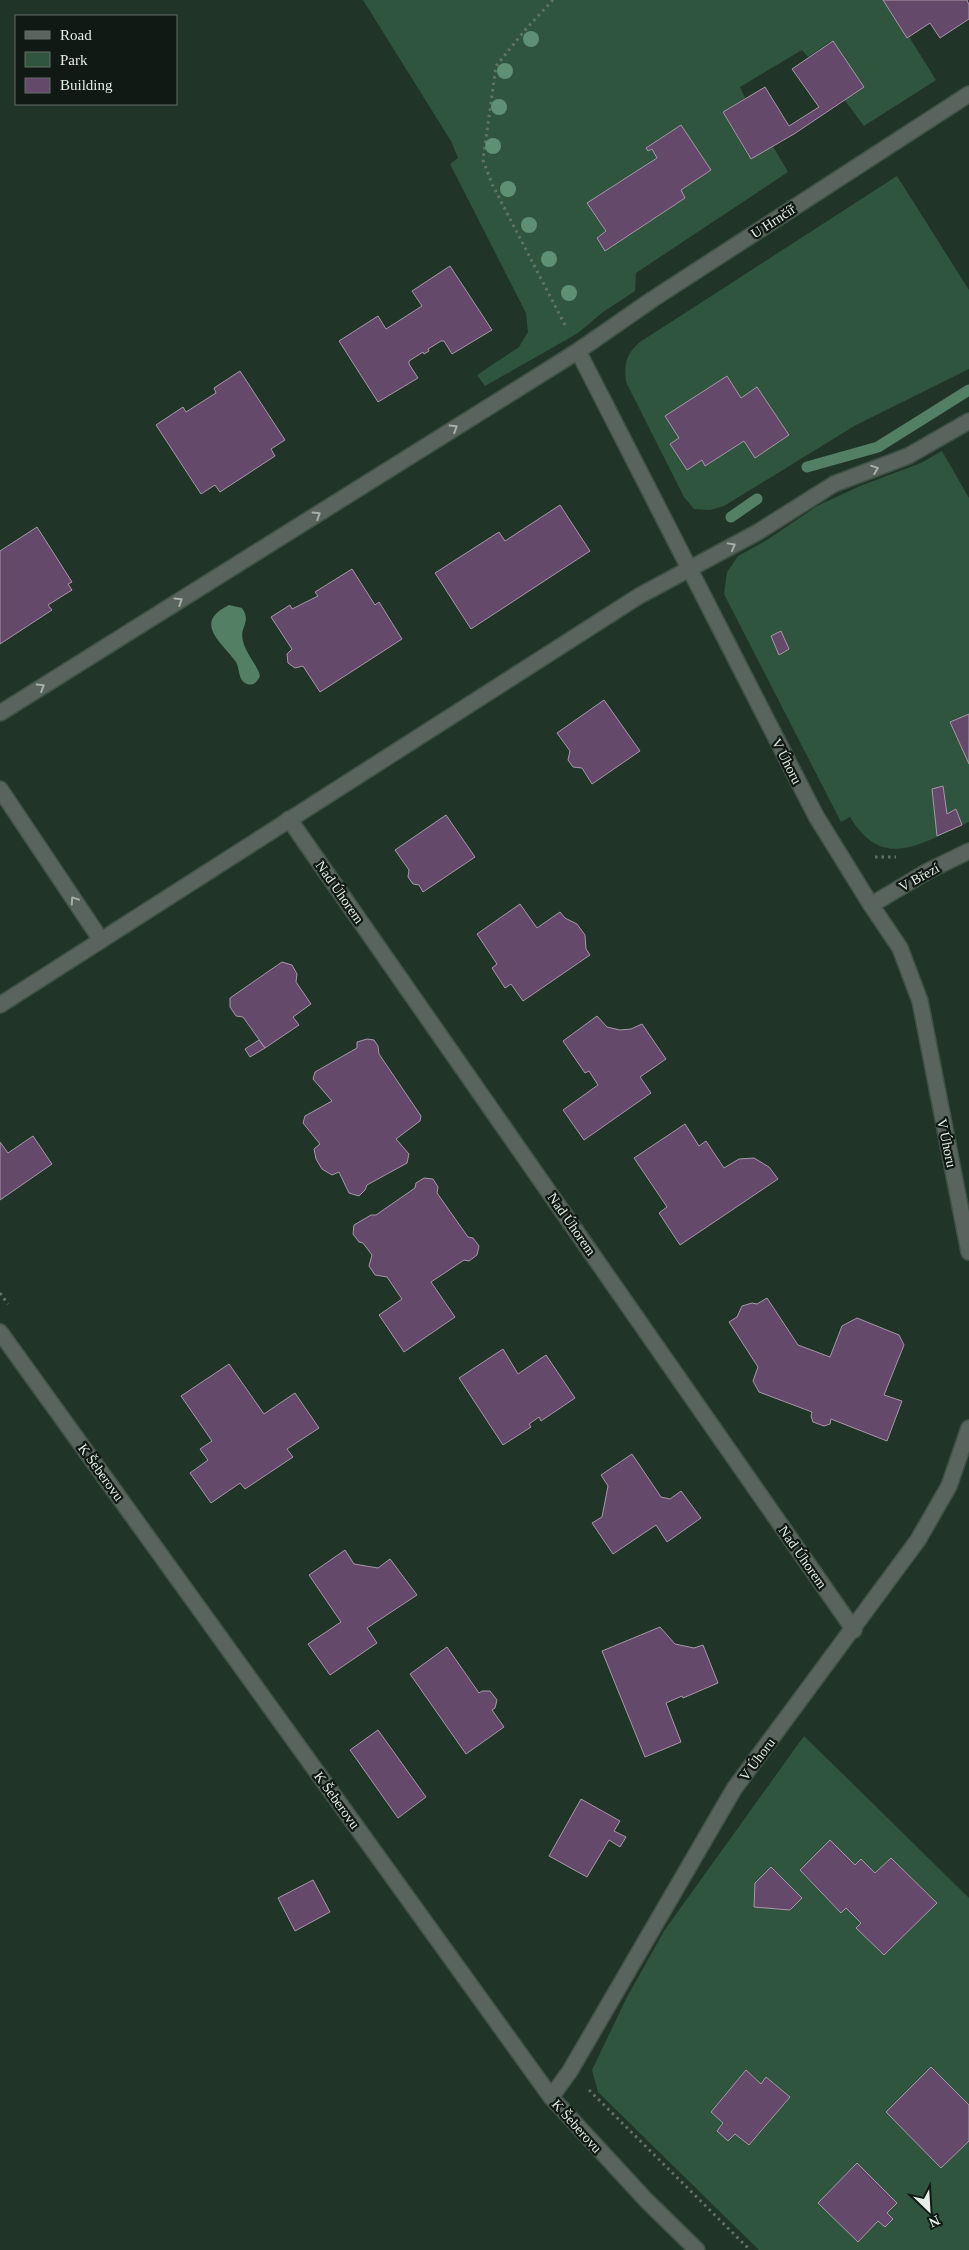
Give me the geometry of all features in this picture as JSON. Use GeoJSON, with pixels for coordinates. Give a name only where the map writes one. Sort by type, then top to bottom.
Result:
{"type":"FeatureCollection","features":[{"type":"Feature","properties":{"kind":"street","name":"U Hrnčíř"},"geometry":{"type":"LineString","coordinates":[[0,713],[578,351],[653,299],[969,94]]}},
{"type":"Feature","properties":{"kind":"street","name":"V Úhoru"},"geometry":{"type":"LineString","coordinates":[[578,351],[816,816],[870,905],[900,948],[920,1000],[968,1244]]}},
{"type":"Feature","properties":{"kind":"street"},"geometry":{"type":"LineString","coordinates":[[0,1005],[639,596],[758,532],[834,484],[908,456],[969,421]]}},
{"type":"Feature","properties":{"kind":"street"},"geometry":{"type":"LineString","coordinates":[[0,789],[101,940]]}},
{"type":"Feature","properties":{"kind":"street","name":"Nad Úhorem"},"geometry":{"type":"LineString","coordinates":[[289,819],[854,1630]]}},
{"type":"Feature","properties":{"kind":"street","name":"V Březí"},"geometry":{"type":"LineString","coordinates":[[870,905],[928,871],[969,851]]}},
{"type":"Feature","properties":{"kind":"street","name":"K Šeberovu"},"geometry":{"type":"LineString","coordinates":[[0,1332],[551,2097],[646,2200],[697,2250]]}},
{"type":"Feature","properties":{"kind":"street","name":"V Úhoru"},"geometry":{"type":"LineString","coordinates":[[551,2097],[570,2071],[734,1789],[854,1630],[918,1540],[949,1486],[969,1428]]}},
{"type":"Feature","properties":{"kind":"path"},"geometry":{"type":"LineString","coordinates":[[553,0],[496,66],[482,160],[492,184],[578,351]]}},
{"type":"Feature","properties":{"kind":"path"},"geometry":{"type":"LineString","coordinates":[[570,2071],[750,2250]]}},
{"type":"Feature","properties":{"kind":"green space"},"geometry":{"type":"Polygon","coordinates":[[[363,0],[886,0],[936,80],[864,126],[843,98],[862,84],[831,41],[808,57],[802,50],[740,87],[745,98],[723,112],[749,157],[772,145],[788,172],[636,273],[635,291],[603,312],[578,333],[485,386],[477,375],[519,347],[528,332],[526,313],[450,164],[458,158],[451,141],[363,0]]]}},
{"type":"Feature","properties":{"kind":"green space"},"geometry":{"type":"Polygon","coordinates":[[[897,176],[969,290],[969,369],[856,425],[724,506],[710,510],[694,509],[684,497],[626,382],[625,369],[629,355],[640,342],[897,176]]]}},
{"type":"Feature","properties":{"kind":"green space"},"geometry":{"type":"Polygon","coordinates":[[[942,451],[969,498],[969,822],[920,844],[905,848],[890,848],[876,844],[863,834],[850,817],[841,822],[724,594],[727,572],[738,556],[767,540],[817,506],[860,486],[921,463],[942,451]]]}},
{"type":"Feature","properties":{"kind":"green space"},"geometry":{"type":"Polygon","coordinates":[[[804,1736],[969,1898],[969,2250],[759,2250],[598,2092],[592,2070],[626,1999],[664,1931],[804,1736]]]}},
{"type":"Feature","properties":{"kind":"shaded area"},"geometry":{"type":"Polygon","coordinates":[[[229,605],[242,608],[245,613],[246,621],[242,636],[243,641],[260,676],[252,684],[245,683],[241,679],[236,662],[213,633],[211,626],[213,619],[218,612],[229,605]]]}},
{"type":"Feature","properties":{"kind":"building"},"geometry":{"type":"Polygon","coordinates":[[[883,0],[967,0],[969,19],[940,38],[930,23],[907,38],[883,0]]]}},
{"type":"Feature","properties":{"kind":"building"},"geometry":{"type":"Polygon","coordinates":[[[833,41],[864,87],[794,134],[751,159],[723,112],[765,87],[789,126],[819,107],[792,69],[833,41]]]}},
{"type":"Feature","properties":{"kind":"building"},"geometry":{"type":"Polygon","coordinates":[[[681,125],[711,170],[681,190],[685,198],[605,251],[597,238],[606,231],[587,203],[657,158],[652,149],[648,151],[646,148],[681,125]]]}},
{"type":"Feature","properties":{"kind":"building"},"geometry":{"type":"Polygon","coordinates":[[[450,266],[492,330],[452,354],[444,341],[428,349],[429,351],[424,354],[423,352],[409,361],[418,378],[378,402],[339,341],[378,316],[386,329],[422,306],[412,291],[450,266]]]}},
{"type":"Feature","properties":{"kind":"building"},"geometry":{"type":"Polygon","coordinates":[[[240,371],[285,440],[271,449],[275,456],[220,492],[215,485],[201,494],[156,425],[183,407],[186,412],[216,393],[214,388],[240,371]]]}},
{"type":"Feature","properties":{"kind":"building"},"geometry":{"type":"Polygon","coordinates":[[[727,376],[741,398],[757,387],[789,435],[755,458],[744,441],[705,466],[702,460],[687,470],[670,444],[679,438],[665,416],[727,376]]]}},
{"type":"Feature","properties":{"kind":"building"},"geometry":{"type":"Polygon","coordinates":[[[560,505],[590,551],[471,629],[435,573],[499,532],[505,541],[560,505]]]}},
{"type":"Feature","properties":{"kind":"building"},"geometry":{"type":"Polygon","coordinates":[[[37,527],[72,582],[68,584],[72,590],[48,605],[52,610],[0,644],[0,551],[37,527]]]}},
{"type":"Feature","properties":{"kind":"building"},"geometry":{"type":"Polygon","coordinates":[[[352,569],[375,605],[379,602],[402,639],[320,692],[303,666],[295,668],[288,663],[287,654],[292,649],[271,617],[290,605],[292,609],[318,596],[315,592],[352,569]]]}},
{"type":"Feature","properties":{"kind":"building"},"geometry":{"type":"Polygon","coordinates":[[[781,631],[789,649],[779,655],[771,636],[781,631]]]}},
{"type":"Feature","properties":{"kind":"building"},"geometry":{"type":"Polygon","coordinates":[[[604,700],[640,751],[592,784],[582,768],[573,767],[568,760],[570,751],[557,733],[604,700]]]}},
{"type":"Feature","properties":{"kind":"building"},"geometry":{"type":"Polygon","coordinates":[[[969,714],[969,764],[950,722],[969,714]]]}},
{"type":"Feature","properties":{"kind":"building"},"geometry":{"type":"Polygon","coordinates":[[[943,786],[947,814],[956,809],[962,825],[937,836],[932,789],[943,786]]]}},
{"type":"Feature","properties":{"kind":"building"},"geometry":{"type":"Polygon","coordinates":[[[446,815],[475,857],[423,892],[419,885],[413,884],[408,877],[409,870],[395,850],[446,815]]]}},
{"type":"Feature","properties":{"kind":"building"},"geometry":{"type":"Polygon","coordinates":[[[520,904],[537,928],[560,912],[565,918],[577,924],[585,935],[586,949],[590,955],[523,1001],[511,984],[505,988],[492,968],[497,964],[477,934],[520,904]]]}},
{"type":"Feature","properties":{"kind":"building"},"geometry":{"type":"Polygon","coordinates":[[[282,962],[292,965],[297,974],[296,982],[311,1004],[293,1017],[299,1025],[265,1048],[243,1017],[236,1016],[230,1007],[230,998],[282,962]]]}},
{"type":"Feature","properties":{"kind":"building"},"geometry":{"type":"Polygon","coordinates":[[[597,1016],[607,1027],[620,1030],[631,1029],[642,1024],[666,1059],[640,1077],[651,1093],[584,1140],[563,1110],[598,1085],[589,1071],[585,1073],[563,1041],[597,1016]]]}},
{"type":"Feature","properties":{"kind":"building"},"geometry":{"type":"Polygon","coordinates":[[[367,1039],[374,1040],[378,1046],[379,1054],[421,1116],[420,1121],[396,1139],[409,1154],[407,1163],[367,1185],[359,1196],[349,1193],[339,1172],[332,1175],[322,1169],[316,1159],[314,1149],[320,1144],[303,1123],[305,1116],[332,1101],[313,1079],[315,1072],[357,1048],[357,1042],[367,1039]]]}},
{"type":"Feature","properties":{"kind":"building"},"geometry":{"type":"Polygon","coordinates":[[[259,1040],[265,1048],[250,1057],[245,1049],[259,1040]]]}},
{"type":"Feature","properties":{"kind":"building"},"geometry":{"type":"Polygon","coordinates":[[[685,1124],[699,1146],[706,1141],[724,1168],[739,1159],[754,1158],[769,1167],[778,1179],[680,1245],[659,1213],[667,1207],[634,1158],[685,1124]]]}},
{"type":"Feature","properties":{"kind":"building"},"geometry":{"type":"Polygon","coordinates":[[[33,1136],[52,1164],[0,1200],[0,1142],[8,1153],[33,1136]]]}},
{"type":"Feature","properties":{"kind":"building"},"geometry":{"type":"Polygon","coordinates":[[[424,1178],[433,1179],[438,1187],[437,1193],[468,1237],[473,1238],[479,1246],[477,1255],[469,1261],[464,1260],[431,1282],[455,1317],[404,1352],[379,1315],[402,1299],[387,1277],[375,1275],[369,1266],[372,1255],[353,1234],[354,1225],[371,1215],[376,1215],[415,1188],[416,1183],[424,1178]]]}},
{"type":"Feature","properties":{"kind":"building"},"geometry":{"type":"Polygon","coordinates":[[[767,1298],[798,1345],[830,1357],[842,1326],[857,1318],[899,1335],[904,1345],[884,1395],[902,1401],[887,1441],[831,1419],[830,1424],[824,1426],[813,1422],[812,1412],[759,1392],[753,1381],[758,1367],[729,1322],[737,1317],[742,1306],[752,1303],[757,1304],[767,1298]]]}},
{"type":"Feature","properties":{"kind":"building"},"geometry":{"type":"Polygon","coordinates":[[[503,1349],[518,1374],[546,1355],[575,1398],[541,1421],[539,1417],[529,1424],[531,1427],[503,1445],[459,1378],[503,1349]]]}},
{"type":"Feature","properties":{"kind":"building"},"geometry":{"type":"Polygon","coordinates":[[[229,1364],[264,1414],[295,1393],[319,1428],[287,1449],[293,1457],[245,1489],[240,1483],[211,1503],[190,1473],[208,1460],[200,1449],[212,1441],[181,1396],[229,1364]]]}},
{"type":"Feature","properties":{"kind":"building"},"geometry":{"type":"Polygon","coordinates":[[[632,1454],[661,1497],[670,1499],[681,1491],[701,1518],[667,1542],[656,1525],[613,1554],[592,1523],[602,1517],[608,1486],[601,1475],[632,1454]]]}},
{"type":"Feature","properties":{"kind":"building"},"geometry":{"type":"Polygon","coordinates":[[[345,1550],[354,1564],[378,1568],[390,1559],[417,1595],[367,1628],[377,1643],[330,1675],[308,1644],[341,1622],[309,1575],[345,1550]]]}},
{"type":"Feature","properties":{"kind":"building"},"geometry":{"type":"Polygon","coordinates":[[[660,1627],[675,1644],[694,1648],[703,1645],[718,1683],[666,1703],[681,1742],[645,1757],[602,1651],[660,1627]]]}},
{"type":"Feature","properties":{"kind":"building"},"geometry":{"type":"Polygon","coordinates":[[[447,1647],[479,1693],[490,1691],[497,1700],[495,1708],[492,1710],[504,1727],[466,1754],[410,1674],[447,1647]]]}},
{"type":"Feature","properties":{"kind":"building"},"geometry":{"type":"Polygon","coordinates":[[[378,1730],[426,1797],[398,1818],[350,1750],[378,1730]]]}},
{"type":"Feature","properties":{"kind":"building"},"geometry":{"type":"Polygon","coordinates":[[[581,1799],[620,1821],[614,1831],[626,1837],[620,1847],[609,1840],[587,1877],[549,1856],[581,1799]]]}},
{"type":"Feature","properties":{"kind":"building"},"geometry":{"type":"Polygon","coordinates":[[[830,1840],[855,1865],[861,1859],[875,1873],[891,1858],[937,1903],[884,1955],[856,1928],[861,1923],[846,1908],[841,1913],[800,1870],[830,1840]]]}},
{"type":"Feature","properties":{"kind":"building"},"geometry":{"type":"Polygon","coordinates":[[[771,1867],[802,1898],[790,1910],[754,1907],[755,1883],[771,1867]]]}},
{"type":"Feature","properties":{"kind":"building"},"geometry":{"type":"Polygon","coordinates":[[[313,1880],[330,1912],[295,1931],[278,1898],[313,1880]]]}},
{"type":"Feature","properties":{"kind":"building"},"geometry":{"type":"Polygon","coordinates":[[[931,2067],[969,2105],[969,2141],[941,2168],[886,2112],[931,2067]]]}},
{"type":"Feature","properties":{"kind":"building"},"geometry":{"type":"Polygon","coordinates":[[[746,2070],[761,2084],[766,2077],[790,2097],[749,2145],[735,2134],[728,2141],[717,2131],[723,2123],[711,2112],[746,2070]]]}},
{"type":"Feature","properties":{"kind":"building"},"geometry":{"type":"Polygon","coordinates":[[[857,2163],[897,2203],[887,2213],[893,2219],[885,2227],[878,2221],[858,2242],[818,2203],[857,2163]]]}},
{"type":"Feature","properties":{"kind":"waterway"},"geometry":{"type":"LineString","coordinates":[[807,467],[878,447],[969,390]]}},
{"type":"Feature","properties":{"kind":"waterway"},"geometry":{"type":"LineString","coordinates":[[731,517],[757,499]]}}]}
